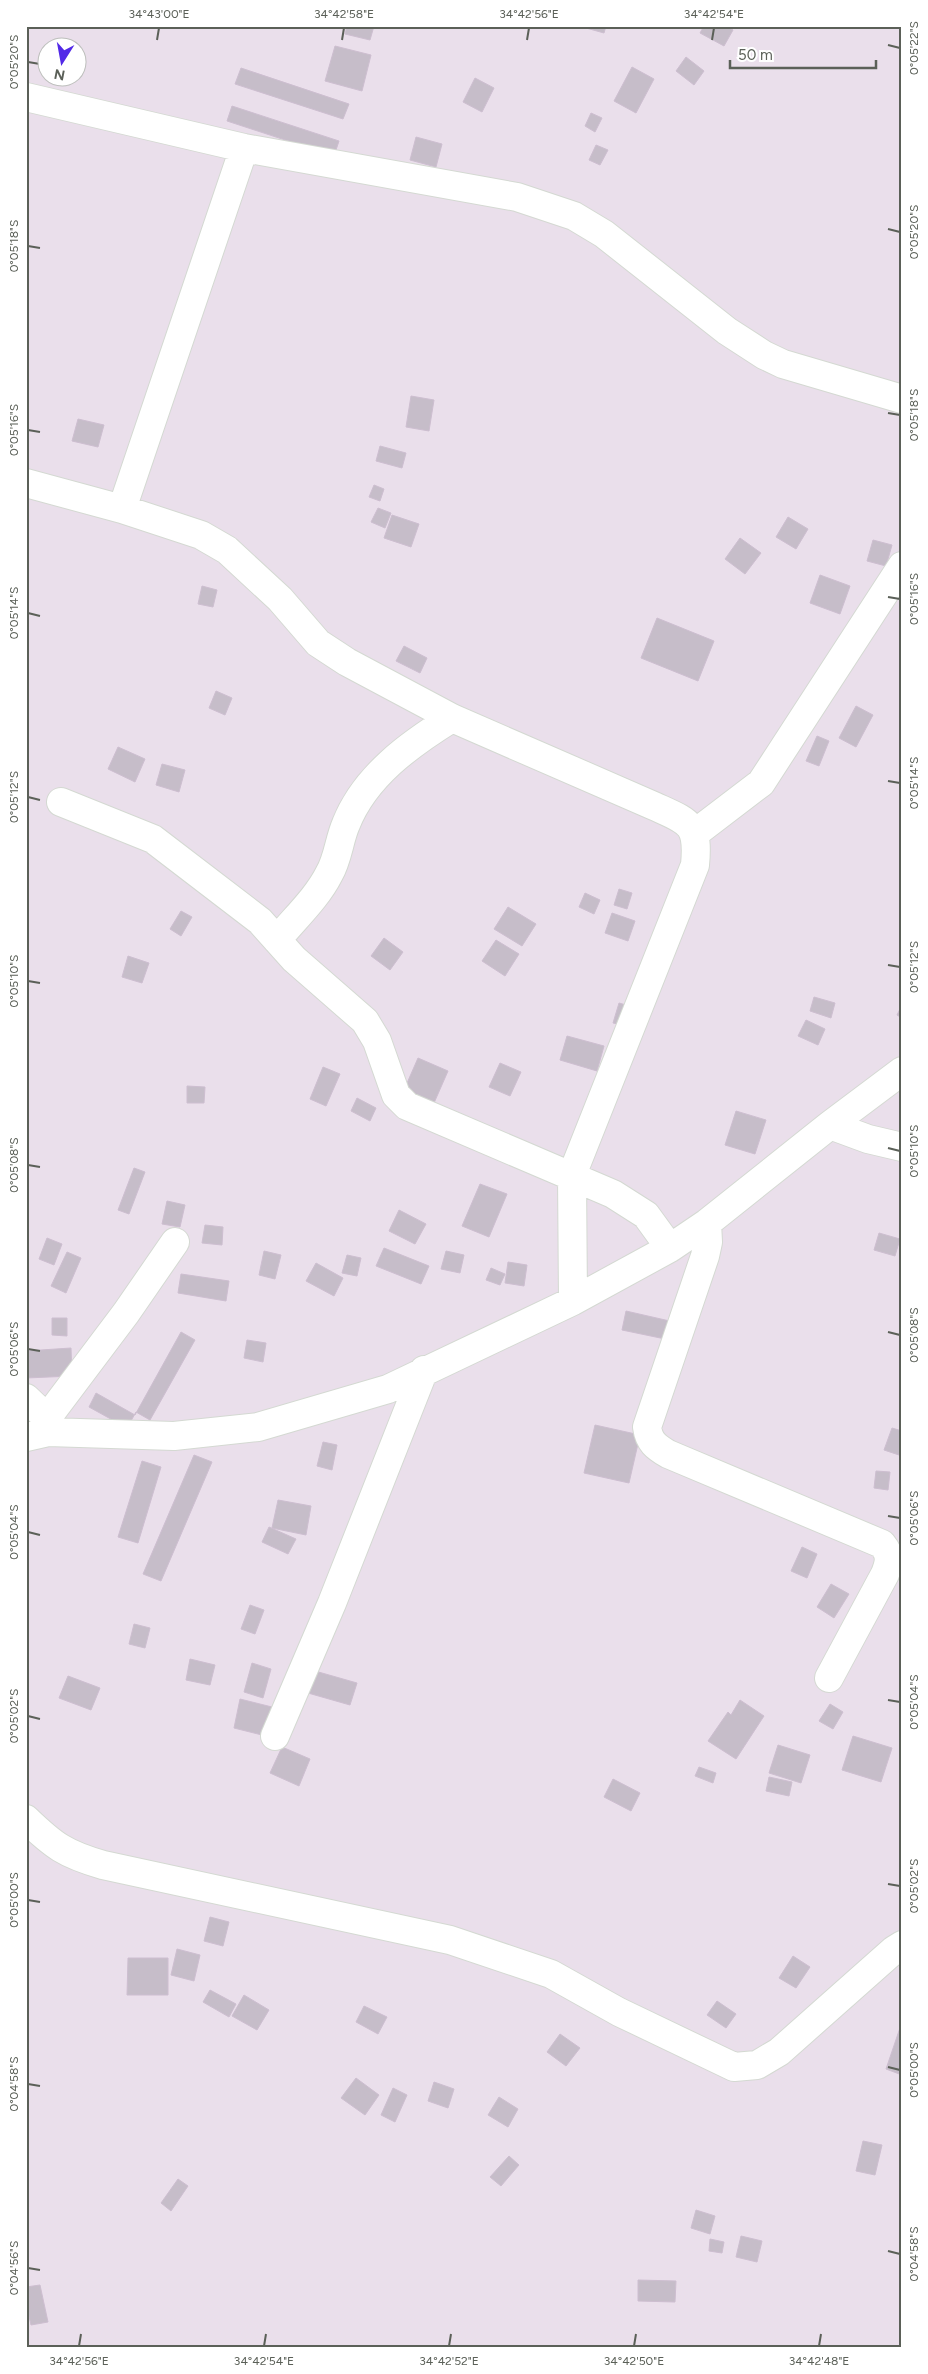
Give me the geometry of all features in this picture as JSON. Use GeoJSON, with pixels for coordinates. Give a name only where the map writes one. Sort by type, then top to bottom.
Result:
{"type":"FeatureCollection","features":[{"type":"Feature","properties":{"kind":"street"},"geometry":{"type":"LineString","coordinates":[[26,97],[244,148],[517,197],[551,207],[574,216],[604,234],[727,331],[764,355],[783,364],[902,399]]}},
{"type":"Feature","properties":{"kind":"street"},"geometry":{"type":"LineString","coordinates":[[122,509],[244,148]]}},
{"type":"Feature","properties":{"kind":"street"},"geometry":{"type":"LineString","coordinates":[[26,483],[122,509],[201,535],[227,550],[280,599],[318,643],[347,662],[452,718],[681,818],[698,831],[761,783],[902,566]]}},
{"type":"Feature","properties":{"kind":"street"},"geometry":{"type":"LineString","coordinates":[[277,940],[329,875],[346,824],[356,805],[377,776],[405,748],[452,718]]}},
{"type":"Feature","properties":{"kind":"street"},"geometry":{"type":"LineString","coordinates":[[61,802],[153,839],[260,921],[301,966],[365,1021],[376,1041],[396,1095],[407,1106],[613,1194],[646,1215],[670,1248]]}},
{"type":"Feature","properties":{"kind":"street"},"geometry":{"type":"LineString","coordinates":[[573,1300],[572,1175],[695,865],[697,842],[693,829]]}},
{"type":"Feature","properties":{"kind":"street"},"geometry":{"type":"LineString","coordinates":[[40,1429],[174,1436],[258,1427],[388,1389],[424,1370],[573,1300],[670,1248],[707,1223],[830,1125],[902,1071]]}},
{"type":"Feature","properties":{"kind":"street"},"geometry":{"type":"LineString","coordinates":[[830,1125],[868,1139],[902,1147]]}},
{"type":"Feature","properties":{"kind":"street"},"geometry":{"type":"LineString","coordinates":[[707,1223],[708,1242],[705,1256],[647,1427],[648,1438],[655,1446],[668,1454],[882,1544],[888,1552],[890,1562],[829,1678]]}},
{"type":"Feature","properties":{"kind":"street"},"geometry":{"type":"LineString","coordinates":[[40,1429],[126,1313],[175,1242]]}},
{"type":"Feature","properties":{"kind":"street"},"geometry":{"type":"LineString","coordinates":[[275,1736],[332,1603],[424,1370]]}},
{"type":"Feature","properties":{"kind":"street"},"geometry":{"type":"LineString","coordinates":[[26,1398],[40,1429]]}},
{"type":"Feature","properties":{"kind":"street"},"geometry":{"type":"LineString","coordinates":[[26,1819],[48,1840],[71,1855],[103,1864],[450,1940],[552,1974],[619,2012],[734,2067],[757,2065],[779,2052],[902,1945]]}},
{"type":"Feature","properties":{"kind":"building"},"geometry":{"type":"Polygon","coordinates":[[[347,26],[374,26],[370,40],[345,34],[347,26]]]}},
{"type":"Feature","properties":{"kind":"building"},"geometry":{"type":"Polygon","coordinates":[[[579,26],[606,26],[604,33],[579,26]]]}},
{"type":"Feature","properties":{"kind":"building"},"geometry":{"type":"Polygon","coordinates":[[[704,26],[726,26],[733,30],[724,46],[700,33],[704,26]]]}},
{"type":"Feature","properties":{"kind":"building"},"geometry":{"type":"Polygon","coordinates":[[[335,46],[371,55],[362,91],[325,81],[335,46]]]}},
{"type":"Feature","properties":{"kind":"building"},"geometry":{"type":"Polygon","coordinates":[[[686,57],[704,71],[694,85],[676,71],[686,57]]]}},
{"type":"Feature","properties":{"kind":"building"},"geometry":{"type":"Polygon","coordinates":[[[632,67],[654,79],[636,113],[614,101],[632,67]]]}},
{"type":"Feature","properties":{"kind":"building"},"geometry":{"type":"Polygon","coordinates":[[[241,68],[349,104],[343,119],[235,84],[241,68]]]}},
{"type":"Feature","properties":{"kind":"building"},"geometry":{"type":"Polygon","coordinates":[[[475,78],[494,88],[482,112],[463,102],[475,78]]]}},
{"type":"Feature","properties":{"kind":"building"},"geometry":{"type":"Polygon","coordinates":[[[232,106],[339,141],[334,156],[227,121],[232,106]]]}},
{"type":"Feature","properties":{"kind":"building"},"geometry":{"type":"Polygon","coordinates":[[[591,113],[602,118],[595,132],[585,126],[591,113]]]}},
{"type":"Feature","properties":{"kind":"building"},"geometry":{"type":"Polygon","coordinates":[[[416,137],[442,144],[436,167],[410,160],[416,137]]]}},
{"type":"Feature","properties":{"kind":"building"},"geometry":{"type":"Polygon","coordinates":[[[596,145],[608,150],[600,165],[589,160],[596,145]]]}},
{"type":"Feature","properties":{"kind":"building"},"geometry":{"type":"Polygon","coordinates":[[[411,396],[434,400],[429,431],[406,427],[411,396]]]}},
{"type":"Feature","properties":{"kind":"building"},"geometry":{"type":"Polygon","coordinates":[[[78,419],[104,425],[98,447],[72,441],[78,419]]]}},
{"type":"Feature","properties":{"kind":"building"},"geometry":{"type":"Polygon","coordinates":[[[380,446],[406,453],[402,468],[376,461],[380,446]]]}},
{"type":"Feature","properties":{"kind":"building"},"geometry":{"type":"Polygon","coordinates":[[[374,485],[384,489],[380,501],[369,497],[374,485]]]}},
{"type":"Feature","properties":{"kind":"building"},"geometry":{"type":"Polygon","coordinates":[[[378,508],[391,513],[385,528],[371,522],[378,508]]]}},
{"type":"Feature","properties":{"kind":"building"},"geometry":{"type":"Polygon","coordinates":[[[392,515],[419,524],[411,547],[384,538],[392,515]]]}},
{"type":"Feature","properties":{"kind":"building"},"geometry":{"type":"Polygon","coordinates":[[[788,517],[808,529],[796,549],[776,537],[788,517]]]}},
{"type":"Feature","properties":{"kind":"building"},"geometry":{"type":"Polygon","coordinates":[[[740,538],[761,553],[745,574],[725,559],[740,538]]]}},
{"type":"Feature","properties":{"kind":"building"},"geometry":{"type":"Polygon","coordinates":[[[873,540],[892,545],[886,566],[867,561],[873,540]]]}},
{"type":"Feature","properties":{"kind":"building"},"geometry":{"type":"Polygon","coordinates":[[[820,575],[850,586],[840,614],[810,603],[820,575]]]}},
{"type":"Feature","properties":{"kind":"building"},"geometry":{"type":"Polygon","coordinates":[[[202,586],[217,590],[213,607],[198,604],[202,586]]]}},
{"type":"Feature","properties":{"kind":"building"},"geometry":{"type":"Polygon","coordinates":[[[657,618],[714,641],[698,681],[641,658],[657,618]]]}},
{"type":"Feature","properties":{"kind":"building"},"geometry":{"type":"Polygon","coordinates":[[[404,646],[427,658],[420,673],[396,661],[404,646]]]}},
{"type":"Feature","properties":{"kind":"building"},"geometry":{"type":"Polygon","coordinates":[[[216,691],[232,698],[225,715],[209,708],[216,691]]]}},
{"type":"Feature","properties":{"kind":"building"},"geometry":{"type":"Polygon","coordinates":[[[856,706],[873,715],[856,747],[839,738],[856,706]]]}},
{"type":"Feature","properties":{"kind":"building"},"geometry":{"type":"Polygon","coordinates":[[[817,736],[829,741],[819,766],[806,761],[817,736]]]}},
{"type":"Feature","properties":{"kind":"building"},"geometry":{"type":"Polygon","coordinates":[[[118,747],[145,759],[135,782],[108,769],[118,747]]]}},
{"type":"Feature","properties":{"kind":"building"},"geometry":{"type":"Polygon","coordinates":[[[162,764],[185,770],[179,792],[156,785],[162,764]]]}},
{"type":"Feature","properties":{"kind":"building"},"geometry":{"type":"Polygon","coordinates":[[[619,889],[632,893],[627,909],[614,905],[619,889]]]}},
{"type":"Feature","properties":{"kind":"building"},"geometry":{"type":"Polygon","coordinates":[[[585,893],[600,900],[594,914],[579,907],[585,893]]]}},
{"type":"Feature","properties":{"kind":"building"},"geometry":{"type":"Polygon","coordinates":[[[508,907],[536,924],[522,946],[494,929],[508,907]]]}},
{"type":"Feature","properties":{"kind":"building"},"geometry":{"type":"Polygon","coordinates":[[[181,911],[192,917],[181,936],[170,929],[181,911]]]}},
{"type":"Feature","properties":{"kind":"building"},"geometry":{"type":"Polygon","coordinates":[[[612,913],[635,921],[628,941],[605,933],[612,913]]]}},
{"type":"Feature","properties":{"kind":"building"},"geometry":{"type":"Polygon","coordinates":[[[384,938],[403,952],[390,970],[371,956],[384,938]]]}},
{"type":"Feature","properties":{"kind":"building"},"geometry":{"type":"Polygon","coordinates":[[[496,940],[519,954],[505,976],[482,961],[496,940]]]}},
{"type":"Feature","properties":{"kind":"building"},"geometry":{"type":"Polygon","coordinates":[[[128,956],[149,963],[142,983],[122,977],[128,956]]]}},
{"type":"Feature","properties":{"kind":"building"},"geometry":{"type":"Polygon","coordinates":[[[814,997],[835,1003],[831,1018],[810,1011],[814,997]]]}},
{"type":"Feature","properties":{"kind":"building"},"geometry":{"type":"Polygon","coordinates":[[[619,1003],[633,1007],[628,1026],[613,1023],[619,1003]]]}},
{"type":"Feature","properties":{"kind":"building"},"geometry":{"type":"Polygon","coordinates":[[[902,1005],[902,1018],[897,1015],[902,1005]]]}},
{"type":"Feature","properties":{"kind":"building"},"geometry":{"type":"Polygon","coordinates":[[[806,1020],[825,1029],[818,1045],[798,1036],[806,1020]]]}},
{"type":"Feature","properties":{"kind":"building"},"geometry":{"type":"Polygon","coordinates":[[[567,1036],[604,1046],[597,1071],[560,1060],[567,1036]]]}},
{"type":"Feature","properties":{"kind":"building"},"geometry":{"type":"Polygon","coordinates":[[[418,1058],[448,1071],[434,1103],[404,1090],[418,1058]]]}},
{"type":"Feature","properties":{"kind":"building"},"geometry":{"type":"Polygon","coordinates":[[[500,1063],[521,1072],[510,1096],[489,1087],[500,1063]]]}},
{"type":"Feature","properties":{"kind":"building"},"geometry":{"type":"Polygon","coordinates":[[[323,1067],[340,1074],[326,1106],[310,1099],[323,1067]]]}},
{"type":"Feature","properties":{"kind":"building"},"geometry":{"type":"Polygon","coordinates":[[[187,1086],[205,1087],[204,1103],[187,1103],[187,1086]]]}},
{"type":"Feature","properties":{"kind":"building"},"geometry":{"type":"Polygon","coordinates":[[[357,1098],[376,1108],[370,1121],[351,1111],[357,1098]]]}},
{"type":"Feature","properties":{"kind":"building"},"geometry":{"type":"Polygon","coordinates":[[[736,1111],[766,1120],[755,1154],[725,1145],[736,1111]]]}},
{"type":"Feature","properties":{"kind":"building"},"geometry":{"type":"Polygon","coordinates":[[[134,1168],[145,1172],[129,1214],[118,1210],[134,1168]]]}},
{"type":"Feature","properties":{"kind":"building"},"geometry":{"type":"Polygon","coordinates":[[[480,1184],[507,1194],[489,1237],[462,1226],[480,1184]]]}},
{"type":"Feature","properties":{"kind":"building"},"geometry":{"type":"Polygon","coordinates":[[[167,1201],[185,1205],[180,1227],[162,1224],[167,1201]]]}},
{"type":"Feature","properties":{"kind":"building"},"geometry":{"type":"Polygon","coordinates":[[[399,1210],[426,1224],[415,1244],[389,1231],[399,1210]]]}},
{"type":"Feature","properties":{"kind":"building"},"geometry":{"type":"Polygon","coordinates":[[[205,1225],[223,1227],[222,1245],[202,1243],[205,1225]]]}},
{"type":"Feature","properties":{"kind":"building"},"geometry":{"type":"Polygon","coordinates":[[[879,1233],[900,1239],[895,1256],[874,1250],[879,1233]]]}},
{"type":"Feature","properties":{"kind":"building"},"geometry":{"type":"Polygon","coordinates":[[[47,1238],[62,1244],[54,1265],[39,1259],[47,1238]]]}},
{"type":"Feature","properties":{"kind":"building"},"geometry":{"type":"Polygon","coordinates":[[[384,1248],[429,1266],[421,1284],[376,1266],[384,1248]]]}},
{"type":"Feature","properties":{"kind":"building"},"geometry":{"type":"Polygon","coordinates":[[[264,1251],[281,1255],[275,1279],[259,1275],[264,1251]]]}},
{"type":"Feature","properties":{"kind":"building"},"geometry":{"type":"Polygon","coordinates":[[[446,1251],[464,1255],[460,1273],[441,1269],[446,1251]]]}},
{"type":"Feature","properties":{"kind":"building"},"geometry":{"type":"Polygon","coordinates":[[[67,1252],[81,1258],[66,1293],[51,1286],[67,1252]]]}},
{"type":"Feature","properties":{"kind":"building"},"geometry":{"type":"Polygon","coordinates":[[[347,1255],[361,1258],[357,1276],[342,1273],[347,1255]]]}},
{"type":"Feature","properties":{"kind":"building"},"geometry":{"type":"Polygon","coordinates":[[[508,1262],[527,1265],[524,1286],[505,1283],[508,1262]]]}},
{"type":"Feature","properties":{"kind":"building"},"geometry":{"type":"Polygon","coordinates":[[[316,1263],[343,1278],[334,1296],[306,1281],[316,1263]]]}},
{"type":"Feature","properties":{"kind":"building"},"geometry":{"type":"Polygon","coordinates":[[[491,1268],[505,1274],[500,1285],[486,1280],[491,1268]]]}},
{"type":"Feature","properties":{"kind":"building"},"geometry":{"type":"Polygon","coordinates":[[[181,1274],[229,1281],[226,1301],[178,1293],[181,1274]]]}},
{"type":"Feature","properties":{"kind":"building"},"geometry":{"type":"Polygon","coordinates":[[[626,1311],[674,1322],[670,1340],[622,1330],[626,1311]]]}},
{"type":"Feature","properties":{"kind":"building"},"geometry":{"type":"Polygon","coordinates":[[[52,1318],[67,1318],[67,1336],[52,1335],[52,1318]]]}},
{"type":"Feature","properties":{"kind":"building"},"geometry":{"type":"Polygon","coordinates":[[[181,1332],[195,1340],[150,1420],[137,1412],[181,1332]]]}},
{"type":"Feature","properties":{"kind":"building"},"geometry":{"type":"Polygon","coordinates":[[[247,1340],[266,1343],[263,1362],[244,1358],[247,1340]]]}},
{"type":"Feature","properties":{"kind":"building"},"geometry":{"type":"Polygon","coordinates":[[[71,1348],[72,1376],[26,1378],[26,1351],[71,1348]]]}},
{"type":"Feature","properties":{"kind":"building"},"geometry":{"type":"Polygon","coordinates":[[[96,1393],[134,1415],[127,1428],[89,1407],[96,1393]]]}},
{"type":"Feature","properties":{"kind":"building"},"geometry":{"type":"Polygon","coordinates":[[[595,1425],[640,1435],[629,1483],[584,1473],[595,1425]]]}},
{"type":"Feature","properties":{"kind":"building"},"geometry":{"type":"Polygon","coordinates":[[[892,1428],[902,1431],[902,1456],[884,1450],[892,1428]]]}},
{"type":"Feature","properties":{"kind":"building"},"geometry":{"type":"Polygon","coordinates":[[[323,1442],[337,1445],[332,1470],[317,1466],[323,1442]]]}},
{"type":"Feature","properties":{"kind":"building"},"geometry":{"type":"Polygon","coordinates":[[[194,1455],[212,1462],[161,1581],[143,1574],[194,1455]]]}},
{"type":"Feature","properties":{"kind":"building"},"geometry":{"type":"Polygon","coordinates":[[[142,1461],[161,1467],[138,1543],[118,1537],[142,1461]]]}},
{"type":"Feature","properties":{"kind":"building"},"geometry":{"type":"Polygon","coordinates":[[[876,1471],[890,1472],[888,1490],[874,1488],[876,1471]]]}},
{"type":"Feature","properties":{"kind":"building"},"geometry":{"type":"Polygon","coordinates":[[[278,1500],[311,1506],[306,1535],[272,1528],[278,1500]]]}},
{"type":"Feature","properties":{"kind":"building"},"geometry":{"type":"Polygon","coordinates":[[[269,1527],[296,1539],[288,1554],[262,1542],[269,1527]]]}},
{"type":"Feature","properties":{"kind":"building"},"geometry":{"type":"Polygon","coordinates":[[[802,1547],[817,1554],[807,1578],[791,1571],[802,1547]]]}},
{"type":"Feature","properties":{"kind":"building"},"geometry":{"type":"Polygon","coordinates":[[[831,1584],[849,1594],[834,1618],[817,1607],[831,1584]]]}},
{"type":"Feature","properties":{"kind":"building"},"geometry":{"type":"Polygon","coordinates":[[[250,1605],[264,1610],[255,1634],[241,1629],[250,1605]]]}},
{"type":"Feature","properties":{"kind":"building"},"geometry":{"type":"Polygon","coordinates":[[[134,1624],[150,1628],[145,1648],[129,1644],[134,1624]]]}},
{"type":"Feature","properties":{"kind":"building"},"geometry":{"type":"Polygon","coordinates":[[[190,1659],[215,1665],[210,1685],[186,1680],[190,1659]]]}},
{"type":"Feature","properties":{"kind":"building"},"geometry":{"type":"Polygon","coordinates":[[[252,1663],[271,1669],[263,1698],[244,1692],[252,1663]]]}},
{"type":"Feature","properties":{"kind":"building"},"geometry":{"type":"Polygon","coordinates":[[[315,1671],[357,1683],[350,1705],[308,1693],[315,1671]]]}},
{"type":"Feature","properties":{"kind":"building"},"geometry":{"type":"Polygon","coordinates":[[[68,1676],[100,1688],[91,1710],[59,1698],[68,1676]]]}},
{"type":"Feature","properties":{"kind":"building"},"geometry":{"type":"Polygon","coordinates":[[[240,1699],[276,1708],[270,1737],[234,1728],[240,1699]]]}},
{"type":"Feature","properties":{"kind":"building"},"geometry":{"type":"Polygon","coordinates":[[[740,1700],[764,1716],[736,1759],[708,1741],[728,1712],[731,1715],[740,1700]]]}},
{"type":"Feature","properties":{"kind":"building"},"geometry":{"type":"Polygon","coordinates":[[[830,1704],[843,1712],[833,1729],[819,1721],[830,1704]]]}},
{"type":"Feature","properties":{"kind":"building"},"geometry":{"type":"Polygon","coordinates":[[[853,1736],[892,1748],[881,1782],[842,1770],[853,1736]]]}},
{"type":"Feature","properties":{"kind":"building"},"geometry":{"type":"Polygon","coordinates":[[[778,1745],[810,1755],[801,1783],[769,1773],[778,1745]]]}},
{"type":"Feature","properties":{"kind":"building"},"geometry":{"type":"Polygon","coordinates":[[[282,1747],[310,1759],[299,1786],[270,1773],[282,1747]]]}},
{"type":"Feature","properties":{"kind":"building"},"geometry":{"type":"Polygon","coordinates":[[[699,1767],[716,1773],[713,1783],[695,1776],[699,1767]]]}},
{"type":"Feature","properties":{"kind":"building"},"geometry":{"type":"Polygon","coordinates":[[[769,1777],[792,1782],[789,1796],[766,1791],[769,1777]]]}},
{"type":"Feature","properties":{"kind":"building"},"geometry":{"type":"Polygon","coordinates":[[[613,1779],[640,1793],[631,1811],[604,1797],[613,1779]]]}},
{"type":"Feature","properties":{"kind":"building"},"geometry":{"type":"Polygon","coordinates":[[[210,1917],[229,1922],[223,1946],[204,1941],[210,1917]]]}},
{"type":"Feature","properties":{"kind":"building"},"geometry":{"type":"Polygon","coordinates":[[[177,1949],[200,1955],[194,1981],[171,1975],[177,1949]]]}},
{"type":"Feature","properties":{"kind":"building"},"geometry":{"type":"Polygon","coordinates":[[[793,1956],[810,1967],[796,1988],[779,1978],[793,1956]]]}},
{"type":"Feature","properties":{"kind":"building"},"geometry":{"type":"Polygon","coordinates":[[[128,1958],[168,1958],[168,1995],[127,1995],[128,1958]]]}},
{"type":"Feature","properties":{"kind":"building"},"geometry":{"type":"Polygon","coordinates":[[[210,1990],[236,2004],[229,2017],[203,2002],[210,1990]]]}},
{"type":"Feature","properties":{"kind":"building"},"geometry":{"type":"Polygon","coordinates":[[[244,1995],[269,2010],[257,2030],[232,2016],[244,1995]]]}},
{"type":"Feature","properties":{"kind":"building"},"geometry":{"type":"Polygon","coordinates":[[[717,2001],[736,2014],[726,2028],[707,2015],[717,2001]]]}},
{"type":"Feature","properties":{"kind":"building"},"geometry":{"type":"Polygon","coordinates":[[[364,2006],[387,2017],[378,2034],[356,2022],[364,2006]]]}},
{"type":"Feature","properties":{"kind":"building"},"geometry":{"type":"Polygon","coordinates":[[[902,2022],[902,2075],[886,2069],[902,2022]]]}},
{"type":"Feature","properties":{"kind":"building"},"geometry":{"type":"Polygon","coordinates":[[[560,2034],[580,2048],[566,2066],[547,2052],[560,2034]]]}},
{"type":"Feature","properties":{"kind":"building"},"geometry":{"type":"Polygon","coordinates":[[[356,2078],[379,2095],[365,2115],[341,2098],[356,2078]]]}},
{"type":"Feature","properties":{"kind":"building"},"geometry":{"type":"Polygon","coordinates":[[[434,2082],[454,2089],[448,2108],[428,2101],[434,2082]]]}},
{"type":"Feature","properties":{"kind":"building"},"geometry":{"type":"Polygon","coordinates":[[[393,2088],[407,2095],[395,2122],[381,2115],[393,2088]]]}},
{"type":"Feature","properties":{"kind":"building"},"geometry":{"type":"Polygon","coordinates":[[[499,2097],[518,2109],[508,2127],[488,2115],[499,2097]]]}},
{"type":"Feature","properties":{"kind":"building"},"geometry":{"type":"Polygon","coordinates":[[[863,2141],[882,2145],[875,2175],[856,2171],[863,2141]]]}},
{"type":"Feature","properties":{"kind":"building"},"geometry":{"type":"Polygon","coordinates":[[[509,2156],[519,2165],[501,2186],[490,2177],[509,2156]]]}},
{"type":"Feature","properties":{"kind":"building"},"geometry":{"type":"Polygon","coordinates":[[[178,2179],[188,2186],[171,2211],[161,2203],[178,2179]]]}},
{"type":"Feature","properties":{"kind":"building"},"geometry":{"type":"Polygon","coordinates":[[[696,2210],[715,2216],[710,2234],[691,2228],[696,2210]]]}},
{"type":"Feature","properties":{"kind":"building"},"geometry":{"type":"Polygon","coordinates":[[[741,2236],[762,2241],[757,2262],[736,2257],[741,2236]]]}},
{"type":"Feature","properties":{"kind":"building"},"geometry":{"type":"Polygon","coordinates":[[[710,2239],[724,2242],[722,2253],[709,2251],[710,2239]]]}},
{"type":"Feature","properties":{"kind":"building"},"geometry":{"type":"Polygon","coordinates":[[[638,2280],[676,2281],[675,2302],[638,2301],[638,2280]]]}},
{"type":"Feature","properties":{"kind":"building"},"geometry":{"type":"Polygon","coordinates":[[[40,2285],[48,2322],[31,2325],[26,2303],[26,2287],[40,2285]]]}}]}
